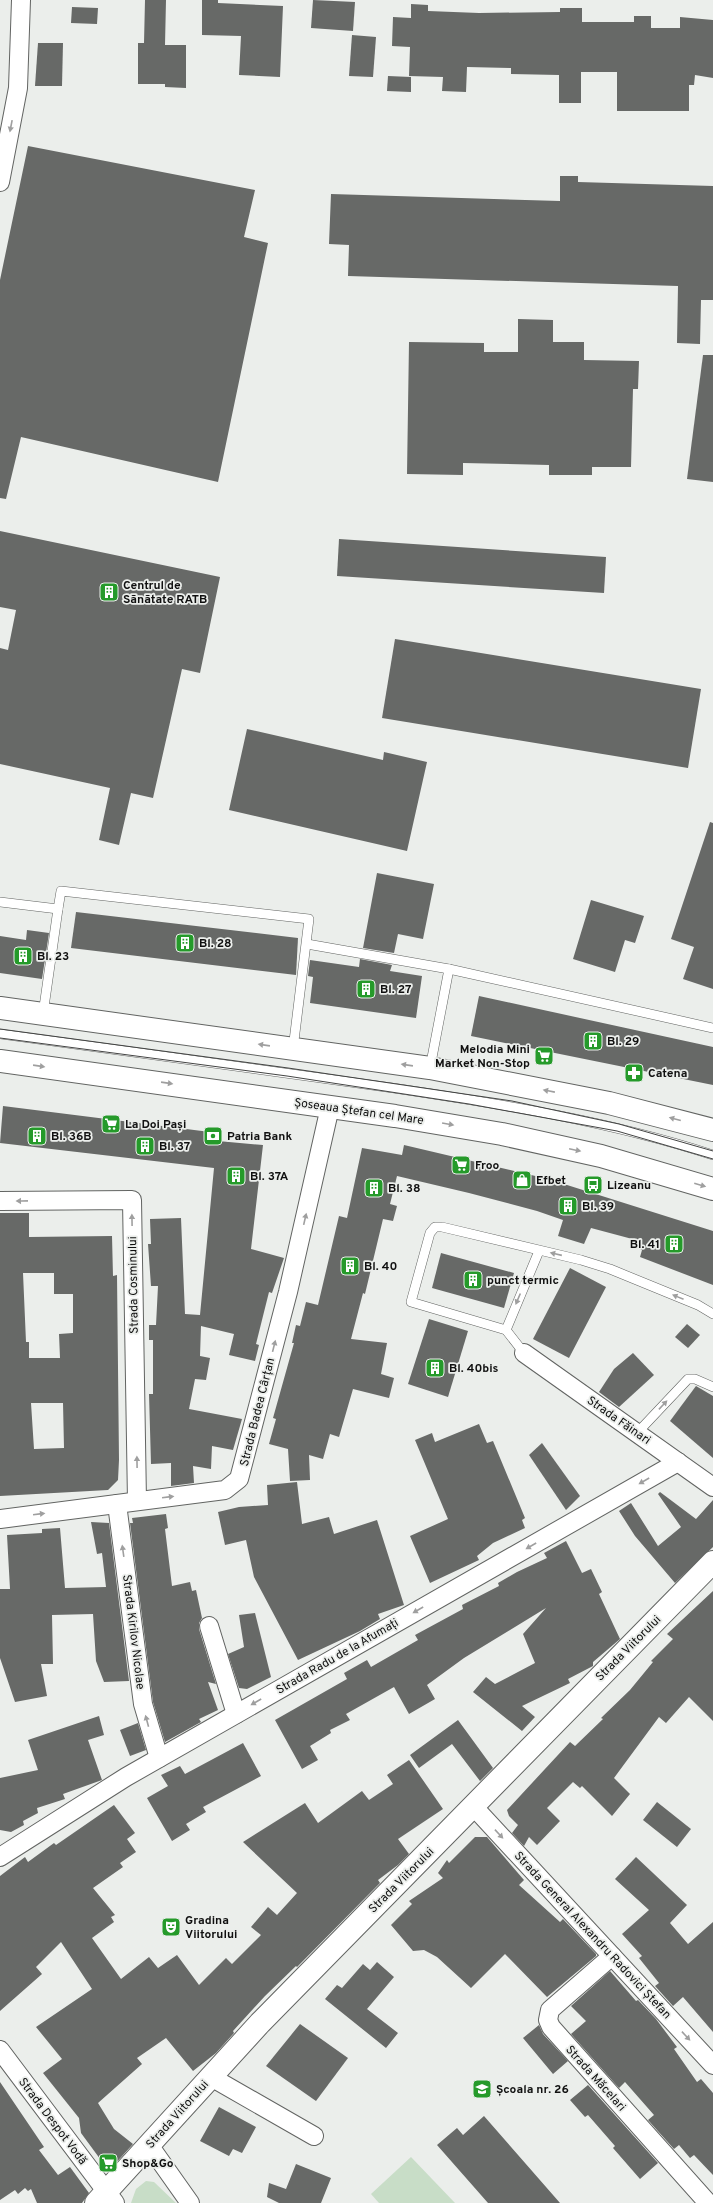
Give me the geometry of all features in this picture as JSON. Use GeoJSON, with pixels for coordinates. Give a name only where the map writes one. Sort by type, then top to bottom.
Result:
{"type":"FeatureCollection","features":[{"type":"Feature","properties":{"kind":"main road"},"geometry":{"type":"LineString","coordinates":[[0,1008],[430,1068],[609,1103],[713,1130]]}},
{"type":"Feature","properties":{"kind":"main road","name":"Șoseaua Ștefan cel Mare"},"geometry":{"type":"LineString","coordinates":[[0,1061],[428,1121],[510,1136],[601,1156],[713,1188]]}},
{"type":"Feature","properties":{"kind":"main road","name":"Strada Viitorului"},"geometry":{"type":"LineString","coordinates":[[106,2199],[149,2145],[260,2023],[713,1562]]}},
{"type":"Feature","properties":{"kind":"street"},"geometry":{"type":"LineString","coordinates":[[0,182],[18,88],[21,0]]}},
{"type":"Feature","properties":{"kind":"street","name":"Strada Badea Cârțan"},"geometry":{"type":"LineString","coordinates":[[0,1519],[225,1490],[239,1479],[288,1292],[330,1107]]}},
{"type":"Feature","properties":{"kind":"street","name":"Strada Cosminului"},"geometry":{"type":"LineString","coordinates":[[0,1201],[132,1200],[138,1501]]}},
{"type":"Feature","properties":{"kind":"street","name":"Strada Făinari"},"geometry":{"type":"LineString","coordinates":[[524,1353],[713,1487]]}},
{"type":"Feature","properties":{"kind":"street","name":"Strada Radu de la Afumați"},"geometry":{"type":"LineString","coordinates":[[0,1857],[70,1810],[159,1758],[678,1462]]}},
{"type":"Feature","properties":{"kind":"street","name":"Strada Kirilov Nicolae"},"geometry":{"type":"LineString","coordinates":[[117,1504],[142,1704],[159,1758]]}},
{"type":"Feature","properties":{"kind":"street"},"geometry":{"type":"LineString","coordinates":[[209,1626],[236,1714]]}},
{"type":"Feature","properties":{"kind":"street","name":"Strada General Alexandru Radovici Ștefan"},"geometry":{"type":"LineString","coordinates":[[473,1806],[713,2065]]}},
{"type":"Feature","properties":{"kind":"street","name":"Strada Măcelari"},"geometry":{"type":"LineString","coordinates":[[612,1956],[550,2010],[548,2020],[551,2027],[708,2203]]}},
{"type":"Feature","properties":{"kind":"street","name":"Strada Despot Vodă"},"geometry":{"type":"LineString","coordinates":[[0,2050],[106,2199]]}},
{"type":"Feature","properties":{"kind":"street"},"geometry":{"type":"LineString","coordinates":[[211,2077],[314,2136]]}},
{"type":"Feature","properties":{"kind":"street"},"geometry":{"type":"LineString","coordinates":[[149,2145],[190,2203]]}},
{"type":"Feature","properties":{"kind":"lane"},"geometry":{"type":"LineString","coordinates":[[43,1014],[61,891],[309,919],[293,1049]]}},
{"type":"Feature","properties":{"kind":"lane"},"geometry":{"type":"LineString","coordinates":[[0,902],[58,909]]}},
{"type":"Feature","properties":{"kind":"lane"},"geometry":{"type":"LineString","coordinates":[[307,944],[449,969],[713,1028]]}},
{"type":"Feature","properties":{"kind":"lane"},"geometry":{"type":"LineString","coordinates":[[430,1068],[449,969]]}},
{"type":"Feature","properties":{"kind":"lane"},"geometry":{"type":"LineString","coordinates":[[0,1034],[287,1072],[510,1106],[618,1127],[713,1155]]}},
{"type":"Feature","properties":{"kind":"lane"},"geometry":{"type":"LineString","coordinates":[[524,1353],[506,1330],[411,1302],[430,1233],[435,1227],[442,1227],[610,1269],[698,1305],[713,1314]]}},
{"type":"Feature","properties":{"kind":"lane"},"geometry":{"type":"LineString","coordinates":[[506,1330],[539,1251]]}},
{"type":"Feature","properties":{"kind":"lane"},"geometry":{"type":"LineString","coordinates":[[637,1433],[688,1379],[695,1379],[713,1387]]}},
{"type":"Feature","properties":{"kind":"green space"},"geometry":{"type":"Polygon","coordinates":[[[411,2157],[455,2203],[379,2203],[371,2194],[411,2157]]]}},
{"type":"Feature","properties":{"kind":"green space"},"geometry":{"type":"Polygon","coordinates":[[[146,2181],[154,2182],[176,2203],[131,2203],[136,2189],[146,2181]]]}},
{"type":"Feature","properties":{"kind":"building"},"geometry":{"type":"Polygon","coordinates":[[[145,0],[166,0],[165,45],[186,45],[186,88],[165,87],[165,84],[138,84],[138,43],[144,43],[145,0]]]}},
{"type":"Feature","properties":{"kind":"building"},"geometry":{"type":"Polygon","coordinates":[[[202,0],[218,0],[218,3],[283,6],[280,77],[239,75],[241,36],[202,35],[202,0]]]}},
{"type":"Feature","properties":{"kind":"building"},"geometry":{"type":"Polygon","coordinates":[[[313,0],[355,2],[353,31],[311,28],[313,0]]]}},
{"type":"Feature","properties":{"kind":"building"},"geometry":{"type":"Polygon","coordinates":[[[411,4],[428,5],[428,11],[479,13],[560,12],[560,8],[582,8],[582,22],[634,22],[634,16],[651,16],[651,28],[680,28],[680,17],[713,20],[713,78],[695,75],[694,85],[689,85],[689,111],[617,111],[617,72],[581,72],[581,103],[559,103],[559,75],[511,74],[511,68],[467,67],[466,92],[442,91],[443,77],[409,76],[410,47],[392,46],[393,17],[411,18],[411,4]]]}},
{"type":"Feature","properties":{"kind":"building"},"geometry":{"type":"Polygon","coordinates":[[[72,7],[98,8],[97,24],[71,23],[72,7]]]}},
{"type":"Feature","properties":{"kind":"building"},"geometry":{"type":"Polygon","coordinates":[[[352,35],[376,37],[373,77],[349,76],[352,35]]]}},
{"type":"Feature","properties":{"kind":"building"},"geometry":{"type":"Polygon","coordinates":[[[38,43],[63,43],[62,86],[35,86],[38,43]]]}},
{"type":"Feature","properties":{"kind":"building"},"geometry":{"type":"Polygon","coordinates":[[[388,76],[411,77],[411,92],[387,91],[388,76]]]}},
{"type":"Feature","properties":{"kind":"building"},"geometry":{"type":"Polygon","coordinates":[[[28,146],[255,190],[244,237],[268,243],[218,482],[21,437],[6,499],[0,498],[0,280],[28,146]]]}},
{"type":"Feature","properties":{"kind":"building"},"geometry":{"type":"Polygon","coordinates":[[[560,176],[578,176],[578,182],[713,186],[713,300],[701,300],[700,344],[677,343],[678,286],[348,276],[349,245],[329,244],[331,194],[560,201],[560,176]]]}},
{"type":"Feature","properties":{"kind":"building"},"geometry":{"type":"Polygon","coordinates":[[[518,319],[553,320],[553,342],[584,342],[584,360],[639,361],[638,389],[633,389],[631,467],[592,467],[592,475],[549,475],[549,465],[463,463],[463,475],[407,474],[409,342],[484,343],[484,352],[518,352],[518,319]]]}},
{"type":"Feature","properties":{"kind":"building"},"geometry":{"type":"Polygon","coordinates":[[[703,355],[713,355],[713,482],[687,479],[703,355]]]}},
{"type":"Feature","properties":{"kind":"building"},"geometry":{"type":"Polygon","coordinates":[[[0,531],[220,577],[200,673],[182,669],[153,798],[131,793],[119,845],[99,840],[110,788],[0,764],[0,648],[8,650],[16,610],[0,607],[0,531]]]}},
{"type":"Feature","properties":{"kind":"building"},"geometry":{"type":"Polygon","coordinates":[[[339,539],[606,557],[604,593],[337,576],[339,539]]]}},
{"type":"Feature","properties":{"kind":"building"},"geometry":{"type":"Polygon","coordinates":[[[395,639],[701,689],[688,768],[382,718],[395,639]]]}},
{"type":"Feature","properties":{"kind":"building"},"geometry":{"type":"Polygon","coordinates":[[[247,729],[383,760],[384,752],[427,762],[407,851],[229,810],[247,729]]]}},
{"type":"Feature","properties":{"kind":"building"},"geometry":{"type":"Polygon","coordinates":[[[710,822],[713,823],[713,989],[683,979],[694,947],[671,939],[710,822]]]}},
{"type":"Feature","properties":{"kind":"building"},"geometry":{"type":"Polygon","coordinates":[[[377,873],[434,884],[423,939],[398,934],[394,953],[363,948],[377,873]]]}},
{"type":"Feature","properties":{"kind":"building"},"geometry":{"type":"Polygon","coordinates":[[[591,900],[644,916],[635,943],[625,940],[615,972],[573,959],[591,900]]]}},
{"type":"Feature","properties":{"kind":"building","name":"Bl. 28"},"geometry":{"type":"Polygon","coordinates":[[[76,912],[298,938],[296,975],[71,948],[76,912]]]}},
{"type":"Feature","properties":{"kind":"building","name":"Bl. 23"},"geometry":{"type":"Polygon","coordinates":[[[27,930],[49,933],[42,979],[0,973],[0,936],[26,940],[27,930]]]}},
{"type":"Feature","properties":{"kind":"building","name":"Bl. 27"},"geometry":{"type":"Polygon","coordinates":[[[360,959],[392,965],[390,971],[422,976],[416,1018],[310,1003],[313,977],[308,976],[310,960],[359,967],[360,959]]]}},
{"type":"Feature","properties":{"kind":"building","name":"Bl. 29"},"geometry":{"type":"Polygon","coordinates":[[[479,996],[713,1047],[713,1085],[471,1036],[479,996]]]}},
{"type":"Feature","properties":{"kind":"building"},"geometry":{"type":"Polygon","coordinates":[[[3,1106],[218,1133],[218,1141],[263,1145],[251,1249],[284,1258],[272,1293],[269,1292],[256,1344],[259,1345],[255,1361],[229,1355],[234,1334],[201,1326],[200,1356],[210,1358],[206,1380],[195,1379],[189,1409],[242,1419],[233,1450],[212,1446],[211,1469],[193,1466],[194,1483],[171,1486],[171,1463],[151,1464],[149,1394],[153,1394],[153,1340],[149,1340],[149,1325],[156,1325],[158,1286],[151,1286],[148,1244],[151,1244],[150,1219],[181,1218],[185,1314],[200,1315],[214,1168],[0,1143],[3,1106]]]}},
{"type":"Feature","properties":{"kind":"building"},"geometry":{"type":"Polygon","coordinates":[[[404,1145],[548,1179],[713,1231],[713,1285],[640,1257],[642,1250],[633,1246],[636,1240],[591,1228],[584,1244],[558,1236],[563,1220],[537,1211],[397,1176],[390,1204],[397,1206],[393,1221],[383,1219],[365,1294],[363,1293],[351,1339],[387,1343],[381,1374],[394,1378],[389,1398],[353,1389],[339,1437],[330,1434],[323,1459],[309,1455],[310,1480],[290,1481],[288,1449],[269,1444],[276,1419],[273,1418],[294,1343],[292,1343],[296,1325],[300,1326],[306,1302],[318,1305],[339,1216],[347,1218],[362,1148],[402,1155],[404,1145]]]}},
{"type":"Feature","properties":{"kind":"building"},"geometry":{"type":"Polygon","coordinates":[[[0,1213],[29,1213],[29,1237],[112,1236],[113,1276],[117,1275],[118,1480],[108,1490],[0,1496],[0,1213]],[[23,1273],[26,1342],[29,1342],[29,1358],[60,1358],[59,1334],[73,1333],[73,1294],[54,1294],[54,1273],[23,1273]],[[31,1403],[34,1449],[64,1448],[63,1403],[31,1403]]]}},
{"type":"Feature","properties":{"kind":"building","name":"punct termic"},"geometry":{"type":"Polygon","coordinates":[[[441,1253],[514,1273],[504,1308],[432,1288],[441,1253]]]}},
{"type":"Feature","properties":{"kind":"building"},"geometry":{"type":"Polygon","coordinates":[[[570,1268],[606,1287],[569,1358],[533,1339],[570,1268]]]}},
{"type":"Feature","properties":{"kind":"building","name":"Bl. 40bis"},"geometry":{"type":"Polygon","coordinates":[[[429,1319],[468,1331],[448,1397],[408,1384],[429,1319]]]}},
{"type":"Feature","properties":{"kind":"building"},"geometry":{"type":"Polygon","coordinates":[[[687,1324],[700,1335],[688,1348],[675,1337],[687,1324]]]}},
{"type":"Feature","properties":{"kind":"building"},"geometry":{"type":"Polygon","coordinates":[[[633,1353],[654,1375],[619,1407],[599,1392],[614,1369],[633,1353]]]}},
{"type":"Feature","properties":{"kind":"building"},"geometry":{"type":"Polygon","coordinates":[[[696,1386],[713,1396],[713,1458],[670,1421],[696,1386]]]}},
{"type":"Feature","properties":{"kind":"building"},"geometry":{"type":"Polygon","coordinates":[[[479,1424],[487,1443],[493,1441],[525,1518],[522,1520],[525,1528],[493,1543],[477,1556],[479,1560],[430,1583],[410,1536],[448,1519],[415,1440],[432,1433],[435,1442],[479,1424]]]}},
{"type":"Feature","properties":{"kind":"building"},"geometry":{"type":"Polygon","coordinates":[[[542,1443],[580,1496],[566,1510],[529,1455],[542,1443]]]}},
{"type":"Feature","properties":{"kind":"building"},"geometry":{"type":"Polygon","coordinates":[[[297,1482],[302,1524],[329,1517],[334,1534],[377,1520],[404,1605],[378,1614],[380,1619],[360,1631],[298,1660],[254,1577],[246,1540],[225,1545],[218,1512],[239,1507],[268,1505],[267,1485],[297,1482]]]}},
{"type":"Feature","properties":{"kind":"building"},"geometry":{"type":"Polygon","coordinates":[[[660,1492],[696,1519],[713,1500],[713,1547],[675,1583],[635,1536],[619,1511],[631,1503],[658,1546],[681,1527],[658,1494],[660,1492]]]}},
{"type":"Feature","properties":{"kind":"building"},"geometry":{"type":"Polygon","coordinates":[[[166,1514],[168,1528],[165,1529],[172,1586],[190,1582],[192,1591],[196,1590],[202,1618],[199,1623],[199,1629],[216,1684],[208,1682],[218,1710],[199,1719],[201,1722],[165,1742],[153,1702],[130,1523],[133,1523],[132,1518],[166,1514]]]}},
{"type":"Feature","properties":{"kind":"building"},"geometry":{"type":"Polygon","coordinates":[[[91,1522],[109,1523],[129,1681],[104,1682],[96,1661],[93,1614],[52,1615],[53,1664],[41,1664],[47,1696],[15,1702],[0,1658],[0,1589],[10,1589],[7,1535],[42,1533],[42,1529],[60,1528],[65,1588],[106,1587],[102,1553],[97,1554],[91,1522]]]}},
{"type":"Feature","properties":{"kind":"building"},"geometry":{"type":"Polygon","coordinates":[[[566,1541],[582,1573],[591,1569],[602,1592],[599,1594],[620,1639],[593,1662],[593,1666],[568,1679],[570,1683],[522,1706],[535,1717],[522,1731],[473,1692],[486,1677],[495,1684],[535,1663],[523,1634],[546,1608],[464,1658],[427,1685],[435,1699],[409,1714],[394,1687],[346,1714],[350,1720],[330,1730],[331,1733],[310,1746],[318,1760],[302,1769],[275,1720],[347,1679],[344,1673],[367,1660],[371,1667],[418,1640],[415,1635],[463,1609],[462,1605],[499,1586],[498,1583],[547,1558],[544,1553],[566,1541]]]}},
{"type":"Feature","properties":{"kind":"building"},"geometry":{"type":"Polygon","coordinates":[[[713,1591],[713,1721],[689,1697],[666,1723],[659,1717],[614,1778],[630,1794],[612,1816],[582,1786],[580,1788],[573,1782],[547,1808],[560,1821],[537,1845],[529,1837],[524,1846],[512,1833],[518,1825],[509,1816],[507,1810],[570,1742],[575,1746],[603,1719],[601,1718],[630,1690],[653,1662],[651,1661],[673,1639],[667,1634],[713,1591]]]}},
{"type":"Feature","properties":{"kind":"building"},"geometry":{"type":"Polygon","coordinates":[[[255,1613],[271,1677],[247,1689],[239,1688],[228,1654],[244,1647],[239,1615],[255,1613]]]}},
{"type":"Feature","properties":{"kind":"building"},"geometry":{"type":"Polygon","coordinates":[[[99,1716],[104,1735],[88,1740],[102,1780],[63,1794],[65,1799],[37,1808],[38,1813],[23,1821],[24,1825],[11,1832],[0,1830],[0,1778],[38,1770],[28,1740],[99,1716]]]}},
{"type":"Feature","properties":{"kind":"building"},"geometry":{"type":"Polygon","coordinates":[[[458,1720],[493,1768],[480,1781],[452,1744],[419,1768],[410,1755],[458,1720]]]}},
{"type":"Feature","properties":{"kind":"building"},"geometry":{"type":"Polygon","coordinates":[[[138,1723],[146,1750],[130,1756],[120,1730],[138,1723]]]}},
{"type":"Feature","properties":{"kind":"building"},"geometry":{"type":"Polygon","coordinates":[[[243,1743],[261,1776],[203,1807],[206,1812],[186,1824],[190,1830],[172,1841],[147,1798],[168,1786],[161,1775],[180,1766],[185,1774],[243,1743]]]}},
{"type":"Feature","properties":{"kind":"building"},"geometry":{"type":"Polygon","coordinates":[[[409,1760],[443,1809],[398,1839],[409,1854],[398,1865],[378,1880],[380,1883],[297,1967],[296,1966],[265,1996],[233,2031],[234,2033],[216,2053],[193,2071],[166,2038],[137,2058],[142,2064],[98,2103],[114,2129],[133,2144],[114,2165],[106,2167],[81,2133],[79,2118],[43,2073],[62,2059],[36,2027],[92,1989],[61,1942],[36,1967],[42,1974],[0,2011],[0,1876],[25,1857],[28,1862],[54,1843],[56,1845],[114,1805],[135,1833],[127,1839],[136,1852],[120,1863],[123,1867],[93,1888],[115,1915],[111,1917],[114,1922],[92,1938],[121,1979],[149,1957],[158,1968],[177,1955],[199,1985],[226,1958],[232,1964],[261,1935],[251,1927],[268,1907],[277,1915],[297,1893],[243,1842],[305,1803],[318,1823],[362,1791],[369,1800],[393,1784],[387,1775],[409,1760]]]}},
{"type":"Feature","properties":{"kind":"building"},"geometry":{"type":"Polygon","coordinates":[[[657,1802],[691,1829],[677,1847],[643,1820],[657,1802]]]}},
{"type":"Feature","properties":{"kind":"building"},"geometry":{"type":"Polygon","coordinates":[[[475,1837],[487,1837],[524,1880],[519,1885],[560,1922],[563,1919],[596,1954],[596,1956],[547,1997],[505,1954],[471,1988],[437,1957],[424,1950],[413,1951],[391,1925],[412,1904],[409,1901],[443,1878],[438,1873],[447,1860],[449,1863],[475,1837]]]}},
{"type":"Feature","properties":{"kind":"building"},"geometry":{"type":"Polygon","coordinates":[[[636,1857],[687,1905],[670,1923],[688,1944],[713,1922],[713,2032],[683,1997],[673,2006],[655,1986],[659,1983],[639,1958],[642,1956],[622,1934],[649,1910],[615,1879],[636,1857]]]}},
{"type":"Feature","properties":{"kind":"building"},"geometry":{"type":"Polygon","coordinates":[[[377,1962],[394,1977],[367,2009],[398,2033],[386,2048],[325,1999],[337,1985],[342,1988],[363,1964],[370,1970],[377,1962]]]}},
{"type":"Feature","properties":{"kind":"building"},"geometry":{"type":"Polygon","coordinates":[[[610,1971],[636,2001],[638,2000],[656,2019],[677,2047],[674,2049],[697,2082],[701,2079],[713,2093],[713,2175],[694,2155],[690,2158],[679,2145],[674,2149],[648,2120],[654,2115],[625,2082],[619,2088],[571,2034],[586,2021],[571,2006],[610,1971]]]}},
{"type":"Feature","properties":{"kind":"building"},"geometry":{"type":"Polygon","coordinates":[[[300,2024],[348,2058],[316,2101],[266,2066],[300,2024]]]}},
{"type":"Feature","properties":{"kind":"building"},"geometry":{"type":"Polygon","coordinates":[[[539,2025],[543,2034],[568,2061],[553,2074],[523,2038],[539,2025]]]}},
{"type":"Feature","properties":{"kind":"building"},"geometry":{"type":"Polygon","coordinates":[[[0,2082],[44,2147],[39,2150],[58,2175],[70,2167],[89,2193],[82,2203],[37,2203],[31,2189],[28,2191],[25,2188],[18,2194],[15,2190],[0,2200],[0,2082]]]}},
{"type":"Feature","properties":{"kind":"building"},"geometry":{"type":"Polygon","coordinates":[[[588,2085],[658,2163],[640,2179],[613,2148],[615,2146],[588,2115],[585,2117],[570,2100],[588,2085]]]}},
{"type":"Feature","properties":{"kind":"building"},"geometry":{"type":"Polygon","coordinates":[[[219,2107],[256,2127],[242,2153],[233,2149],[229,2156],[200,2141],[219,2107]]]}},
{"type":"Feature","properties":{"kind":"building","name":"Școala nr. 26"},"geometry":{"type":"Polygon","coordinates":[[[484,2116],[560,2203],[488,2203],[437,2145],[457,2128],[463,2135],[484,2116]]]}},
{"type":"Feature","properties":{"kind":"building"},"geometry":{"type":"Polygon","coordinates":[[[296,2164],[331,2178],[321,2203],[279,2203],[267,2197],[269,2183],[286,2189],[296,2164]]]}},
{"type":"Feature","properties":{"kind":"tram line"},"geometry":{"type":"LineString","coordinates":[[0,1029],[288,1068],[512,1101],[619,1124],[713,1151]]}},
{"type":"Feature","properties":{"kind":"tram line"},"geometry":{"type":"LineString","coordinates":[[0,1038],[287,1076],[469,1104],[617,1131],[713,1159]]}},
{"type":"Feature","properties":{"kind":"place","name":"Centrul de Sănătate RATB"},"geometry":{"type":"Point","coordinates":[109,592]}},
{"type":"Feature","properties":{"kind":"place","name":"Bl. 28"},"geometry":{"type":"Point","coordinates":[185,943]}},
{"type":"Feature","properties":{"kind":"place","name":"Bl. 23"},"geometry":{"type":"Point","coordinates":[23,956]}},
{"type":"Feature","properties":{"kind":"place","name":"Bl. 27"},"geometry":{"type":"Point","coordinates":[366,989]}},
{"type":"Feature","properties":{"kind":"place","name":"Bl. 29"},"geometry":{"type":"Point","coordinates":[593,1041]}},
{"type":"Feature","properties":{"kind":"place","name":"Melodia Mini Market Non-Stop"},"geometry":{"type":"Point","coordinates":[544,1056]}},
{"type":"Feature","properties":{"kind":"place","name":"Catena"},"geometry":{"type":"Point","coordinates":[634,1073]}},
{"type":"Feature","properties":{"kind":"place","name":"La Doi Pași"},"geometry":{"type":"Point","coordinates":[111,1124]}},
{"type":"Feature","properties":{"kind":"place","name":"Bl. 36B"},"geometry":{"type":"Point","coordinates":[37,1136]}},
{"type":"Feature","properties":{"kind":"place","name":"Patria Bank"},"geometry":{"type":"Point","coordinates":[213,1136]}},
{"type":"Feature","properties":{"kind":"place","name":"Bl. 37"},"geometry":{"type":"Point","coordinates":[145,1146]}},
{"type":"Feature","properties":{"kind":"place","name":"Froo"},"geometry":{"type":"Point","coordinates":[461,1165]}},
{"type":"Feature","properties":{"kind":"place","name":"Bl. 37A"},"geometry":{"type":"Point","coordinates":[236,1176]}},
{"type":"Feature","properties":{"kind":"place","name":"Efbet"},"geometry":{"type":"Point","coordinates":[522,1180]}},
{"type":"Feature","properties":{"kind":"place","name":"Lizeanu"},"geometry":{"type":"Point","coordinates":[593,1185]}},
{"type":"Feature","properties":{"kind":"place","name":"Bl. 38"},"geometry":{"type":"Point","coordinates":[374,1188]}},
{"type":"Feature","properties":{"kind":"place","name":"Bl. 39"},"geometry":{"type":"Point","coordinates":[568,1206]}},
{"type":"Feature","properties":{"kind":"place","name":"Bl. 41"},"geometry":{"type":"Point","coordinates":[674,1244]}},
{"type":"Feature","properties":{"kind":"place","name":"Bl. 40"},"geometry":{"type":"Point","coordinates":[350,1266]}},
{"type":"Feature","properties":{"kind":"place","name":"punct termic"},"geometry":{"type":"Point","coordinates":[473,1280]}},
{"type":"Feature","properties":{"kind":"place","name":"Bl. 40bis"},"geometry":{"type":"Point","coordinates":[435,1368]}},
{"type":"Feature","properties":{"kind":"place","name":"Gradina Viitorului"},"geometry":{"type":"Point","coordinates":[171,1927]}},
{"type":"Feature","properties":{"kind":"place","name":"Școala nr. 26"},"geometry":{"type":"Point","coordinates":[482,2089]}},
{"type":"Feature","properties":{"kind":"place","name":"Shop&Go"},"geometry":{"type":"Point","coordinates":[108,2163]}}]}
